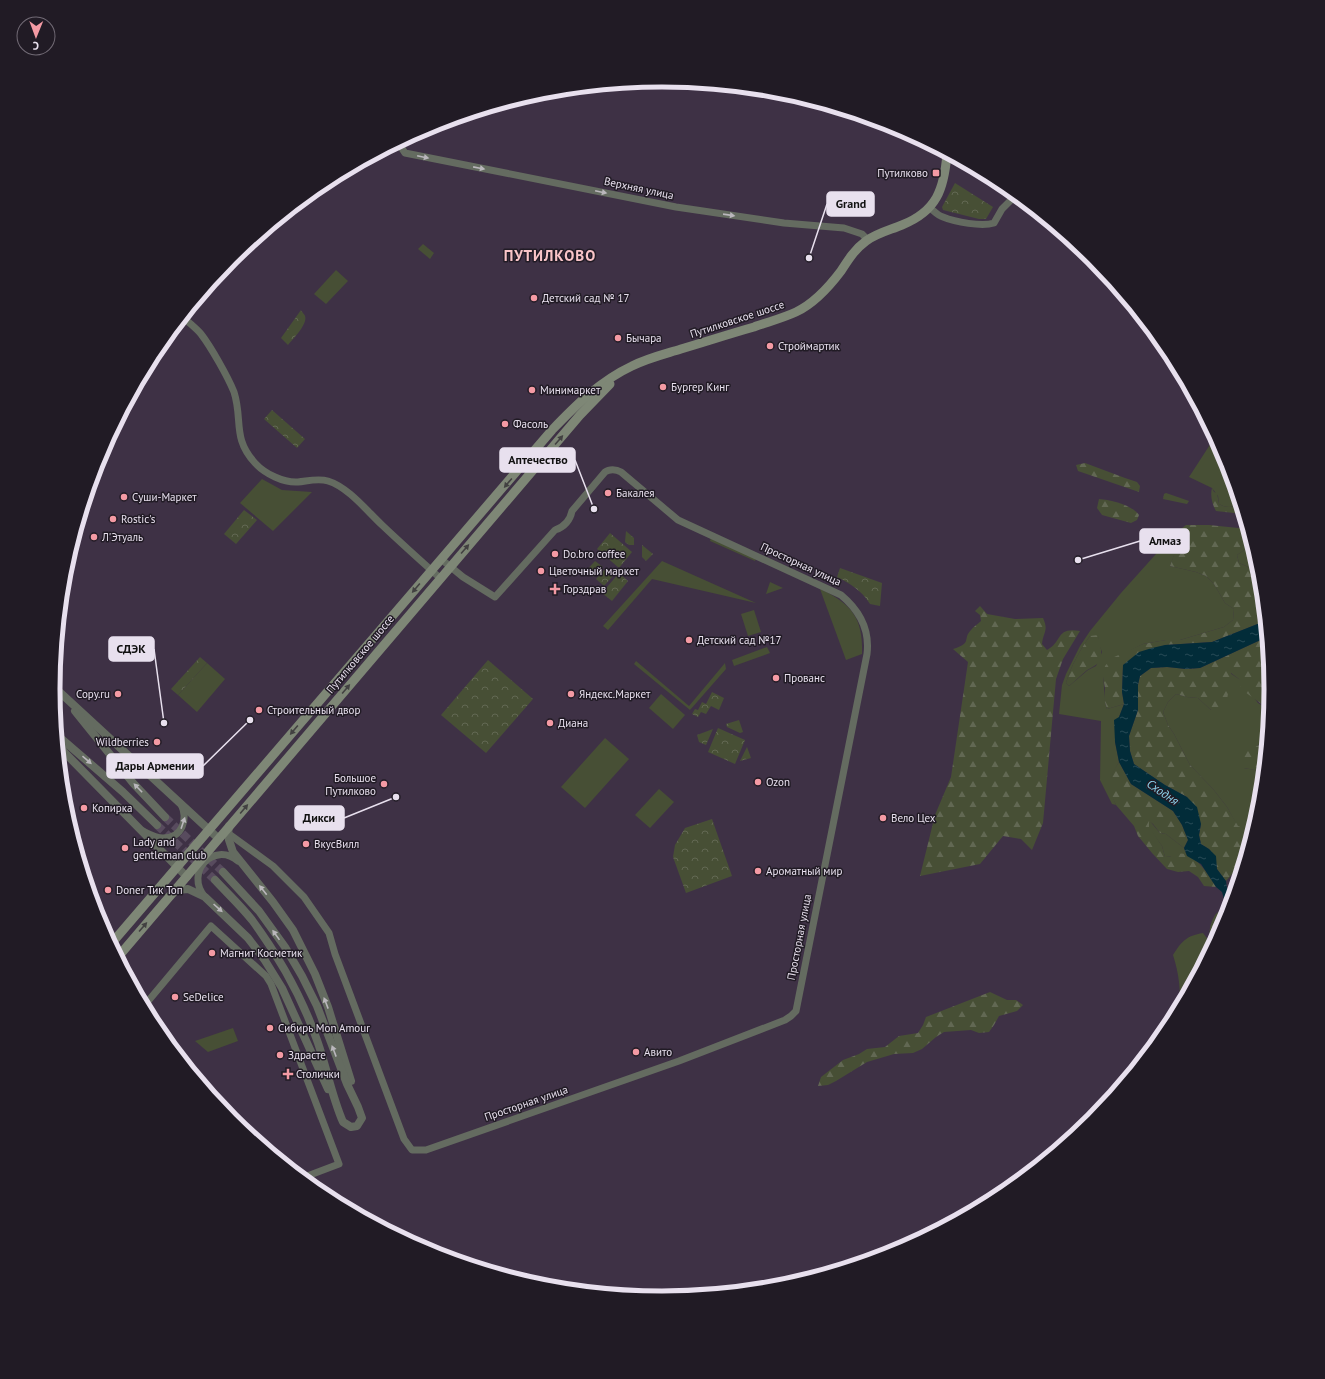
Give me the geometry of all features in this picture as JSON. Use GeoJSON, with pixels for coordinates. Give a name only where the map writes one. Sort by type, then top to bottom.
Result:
{"type":"FeatureCollection","features":[{"type":"Feature","properties":{"kind":"main road","name":"Путилковское шоссе"},"geometry":{"type":"LineString","coordinates":[[115,940],[431,570],[552,430],[573,408],[600,385],[625,369],[655,357],[797,312],[826,289],[854,252],[868,240],[883,232],[912,221],[930,208],[940,192],[944,182],[947,159]]}},
{"type":"Feature","properties":{"kind":"main road","name":"Путилковское шоссе"},"geometry":{"type":"LineString","coordinates":[[121,954],[228,830],[440,578],[580,415],[625,369]]}},
{"type":"Feature","properties":{"kind":"street","name":"Верхняя улица"},"geometry":{"type":"LineString","coordinates":[[401,147],[405,153],[676,207],[784,223],[844,228],[862,234],[868,240]]}},
{"type":"Feature","properties":{"kind":"street"},"geometry":{"type":"LineString","coordinates":[[930,208],[942,217],[960,222],[989,225],[994,223],[1002,209],[1011,199]]}},
{"type":"Feature","properties":{"kind":"street"},"geometry":{"type":"LineString","coordinates":[[187,320],[201,334],[229,381],[237,405],[239,433],[242,444],[255,463],[279,480],[296,482],[319,479],[336,484],[348,492],[382,526],[440,578]]}},
{"type":"Feature","properties":{"kind":"street","name":"Просторная улица"},"geometry":{"type":"LineString","coordinates":[[228,830],[273,866],[304,897],[329,933],[335,954],[404,1139],[412,1150],[426,1150],[679,1061],[785,1020],[792,1016],[796,1011],[868,654],[866,630],[857,611],[841,595],[678,520],[621,472],[616,470],[605,472],[572,511],[571,517],[562,527],[555,530],[495,597],[463,577],[441,559]]}},
{"type":"Feature","properties":{"kind":"street"},"geometry":{"type":"LineString","coordinates":[[60,692],[219,839]]}},
{"type":"Feature","properties":{"kind":"street"},"geometry":{"type":"LineString","coordinates":[[60,693],[133,783],[165,817]]}},
{"type":"Feature","properties":{"kind":"street"},"geometry":{"type":"LineString","coordinates":[[62,738],[123,792],[157,825]]}},
{"type":"Feature","properties":{"kind":"street"},"geometry":{"type":"LineString","coordinates":[[63,749],[187,877]]}},
{"type":"Feature","properties":{"kind":"street"},"geometry":{"type":"LineString","coordinates":[[143,831],[156,837],[163,838],[176,835],[184,824],[184,810],[181,804]]}},
{"type":"Feature","properties":{"kind":"street"},"geometry":{"type":"LineString","coordinates":[[228,830],[230,847],[293,930],[315,974],[328,1007],[362,1118],[357,1126],[348,1126],[342,1119],[282,988],[264,959],[248,938],[205,896],[199,887],[198,877],[200,868],[207,860],[216,855],[226,855],[231,856],[240,862]]}},
{"type":"Feature","properties":{"kind":"street"},"geometry":{"type":"LineString","coordinates":[[223,872],[259,911],[285,947],[302,976],[317,1006],[347,1084],[358,1107]]}},
{"type":"Feature","properties":{"kind":"street"},"geometry":{"type":"LineString","coordinates":[[215,880],[251,919],[291,982],[305,1010],[318,1043],[342,1119]]}},
{"type":"Feature","properties":{"kind":"street"},"geometry":{"type":"LineString","coordinates":[[172,893],[178,890],[188,889],[205,896]]}},
{"type":"Feature","properties":{"kind":"street"},"geometry":{"type":"LineString","coordinates":[[148,1002],[211,926],[266,976],[271,984],[339,1164],[308,1176]]}},
{"type":"Feature","properties":{"kind":"green space"},"geometry":{"type":"Polygon","coordinates":[[[955,183],[993,207],[986,219],[979,219],[943,210],[942,207],[955,183]]]}},
{"type":"Feature","properties":{"kind":"green space"},"geometry":{"type":"Polygon","coordinates":[[[423,244],[434,253],[430,259],[418,249],[423,244]]]}},
{"type":"Feature","properties":{"kind":"green space"},"geometry":{"type":"Polygon","coordinates":[[[336,270],[348,281],[326,304],[314,294],[336,270]]]}},
{"type":"Feature","properties":{"kind":"green space"},"geometry":{"type":"Polygon","coordinates":[[[301,310],[305,316],[304,323],[300,331],[288,345],[281,338],[301,310]]]}},
{"type":"Feature","properties":{"kind":"green space"},"geometry":{"type":"Polygon","coordinates":[[[272,410],[305,439],[297,448],[264,419],[272,410]]]}},
{"type":"Feature","properties":{"kind":"green space"},"geometry":{"type":"Polygon","coordinates":[[[1212,442],[1236,506],[1227,507],[1219,504],[1218,496],[1212,488],[1189,477],[1212,442]]]}},
{"type":"Feature","properties":{"kind":"green space"},"geometry":{"type":"Polygon","coordinates":[[[1085,463],[1137,482],[1140,486],[1139,492],[1078,471],[1076,465],[1085,463]]]}},
{"type":"Feature","properties":{"kind":"green space"},"geometry":{"type":"Polygon","coordinates":[[[262,479],[282,490],[312,492],[273,531],[240,503],[262,479]]]}},
{"type":"Feature","properties":{"kind":"green space"},"geometry":{"type":"Polygon","coordinates":[[[1212,488],[1214,492],[1217,493],[1219,504],[1230,507],[1236,506],[1238,513],[1216,511],[1211,494],[1212,488]]]}},
{"type":"Feature","properties":{"kind":"green space"},"geometry":{"type":"Polygon","coordinates":[[[1166,493],[1189,501],[1187,504],[1163,499],[1164,494],[1166,493]]]}},
{"type":"Feature","properties":{"kind":"green space"},"geometry":{"type":"Polygon","coordinates":[[[1099,499],[1115,502],[1131,508],[1139,515],[1137,520],[1131,523],[1102,515],[1097,508],[1099,499]]]}},
{"type":"Feature","properties":{"kind":"green space"},"geometry":{"type":"Polygon","coordinates":[[[244,510],[257,520],[236,544],[224,534],[244,510]]]}},
{"type":"Feature","properties":{"kind":"green space"},"geometry":{"type":"Polygon","coordinates":[[[1186,525],[1209,525],[1242,528],[1248,550],[1244,550],[1237,555],[1239,563],[1252,569],[1261,623],[1212,642],[1165,645],[1123,665],[1122,692],[1124,704],[1107,709],[1104,699],[1105,688],[1103,677],[1105,666],[1112,658],[1143,644],[1166,640],[1180,640],[1224,627],[1233,620],[1234,609],[1225,603],[1214,584],[1206,576],[1170,566],[1179,541],[1173,535],[1186,525]]]}},
{"type":"Feature","properties":{"kind":"green space"},"geometry":{"type":"Polygon","coordinates":[[[626,531],[634,538],[634,545],[629,545],[625,542],[626,531]]]}},
{"type":"Feature","properties":{"kind":"green space"},"geometry":{"type":"Polygon","coordinates":[[[610,533],[632,552],[619,568],[597,549],[610,533]]]}},
{"type":"Feature","properties":{"kind":"green space"},"geometry":{"type":"Polygon","coordinates":[[[1173,535],[1180,540],[1170,566],[1206,576],[1214,584],[1225,603],[1234,609],[1233,620],[1224,627],[1180,640],[1166,640],[1143,644],[1131,650],[1103,677],[1107,709],[1124,704],[1119,717],[1115,742],[1119,762],[1113,773],[1111,783],[1112,793],[1116,805],[1112,804],[1100,780],[1101,721],[1059,714],[1062,685],[1080,646],[1090,631],[1121,593],[1173,535]],[[1090,636],[1079,653],[1070,670],[1066,683],[1069,686],[1088,670],[1096,666],[1102,652],[1098,636],[1090,636]]]}},
{"type":"Feature","properties":{"kind":"green space"},"geometry":{"type":"Polygon","coordinates":[[[711,537],[756,558],[755,561],[710,541],[711,537]]]}},
{"type":"Feature","properties":{"kind":"green space"},"geometry":{"type":"Polygon","coordinates":[[[642,545],[653,554],[646,561],[642,557],[642,545]]]}},
{"type":"Feature","properties":{"kind":"green space"},"geometry":{"type":"Polygon","coordinates":[[[1244,550],[1248,550],[1252,569],[1239,563],[1237,555],[1244,550]]]}},
{"type":"Feature","properties":{"kind":"green space"},"geometry":{"type":"Polygon","coordinates":[[[595,561],[603,567],[594,577],[586,571],[595,561]]]}},
{"type":"Feature","properties":{"kind":"green space"},"geometry":{"type":"Polygon","coordinates":[[[662,561],[756,603],[652,579],[608,630],[603,626],[662,561]]]}},
{"type":"Feature","properties":{"kind":"green space"},"geometry":{"type":"Polygon","coordinates":[[[840,568],[882,583],[880,606],[870,604],[855,588],[837,577],[840,568]]]}},
{"type":"Feature","properties":{"kind":"green space"},"geometry":{"type":"Polygon","coordinates":[[[605,569],[613,576],[604,586],[596,579],[605,569]]]}},
{"type":"Feature","properties":{"kind":"green space"},"geometry":{"type":"Polygon","coordinates":[[[619,573],[628,581],[612,601],[602,593],[619,573]]]}},
{"type":"Feature","properties":{"kind":"green space"},"geometry":{"type":"Polygon","coordinates":[[[770,582],[783,588],[766,594],[770,582]]]}},
{"type":"Feature","properties":{"kind":"green space"},"geometry":{"type":"Polygon","coordinates":[[[820,589],[840,600],[853,614],[858,622],[862,641],[862,654],[846,660],[820,589]]]}},
{"type":"Feature","properties":{"kind":"green space"},"geometry":{"type":"Polygon","coordinates":[[[980,606],[987,614],[1015,619],[1043,618],[1046,629],[1042,644],[1047,650],[1052,647],[1063,633],[1072,630],[1080,631],[1063,659],[1056,679],[1043,823],[1032,850],[1021,839],[1003,836],[980,864],[920,876],[935,815],[951,777],[968,662],[953,649],[965,643],[968,633],[981,621],[980,615],[975,611],[980,606]]]}},
{"type":"Feature","properties":{"kind":"green space"},"geometry":{"type":"Polygon","coordinates":[[[754,610],[761,632],[748,636],[741,614],[754,610]]]}},
{"type":"Feature","properties":{"kind":"green space"},"geometry":{"type":"Polygon","coordinates":[[[1098,635],[1101,650],[1100,661],[1069,686],[1066,683],[1070,670],[1079,653],[1090,636],[1098,635]]]}},
{"type":"Feature","properties":{"kind":"green space"},"geometry":{"type":"Polygon","coordinates":[[[1263,639],[1265,706],[1241,689],[1239,679],[1231,673],[1226,707],[1211,710],[1198,698],[1176,694],[1168,702],[1163,712],[1168,725],[1190,765],[1213,789],[1227,807],[1238,826],[1248,830],[1237,871],[1226,881],[1217,869],[1215,856],[1209,849],[1201,844],[1199,835],[1201,824],[1187,797],[1165,785],[1134,764],[1130,751],[1129,736],[1138,710],[1138,685],[1140,676],[1151,668],[1200,668],[1263,639]]]}},
{"type":"Feature","properties":{"kind":"green space"},"geometry":{"type":"Polygon","coordinates":[[[767,647],[770,653],[734,666],[732,660],[767,647]]]}},
{"type":"Feature","properties":{"kind":"green space"},"geometry":{"type":"Polygon","coordinates":[[[200,657],[207,663],[178,695],[171,689],[200,657]]]}},
{"type":"Feature","properties":{"kind":"green space"},"geometry":{"type":"Polygon","coordinates":[[[488,660],[533,699],[486,753],[441,715],[488,660]]]}},
{"type":"Feature","properties":{"kind":"green space"},"geometry":{"type":"Polygon","coordinates":[[[636,661],[689,706],[725,663],[726,669],[690,710],[634,664],[636,661]]]}},
{"type":"Feature","properties":{"kind":"green space"},"geometry":{"type":"Polygon","coordinates":[[[207,663],[225,679],[197,712],[178,695],[207,663]]]}},
{"type":"Feature","properties":{"kind":"green space"},"geometry":{"type":"Polygon","coordinates":[[[1230,673],[1239,679],[1258,703],[1265,707],[1263,743],[1258,745],[1244,768],[1259,772],[1248,830],[1238,827],[1227,807],[1213,789],[1190,765],[1168,725],[1163,712],[1168,702],[1176,694],[1198,698],[1211,710],[1228,684],[1230,673]]]}},
{"type":"Feature","properties":{"kind":"green space"},"geometry":{"type":"Polygon","coordinates":[[[712,692],[724,698],[719,710],[711,706],[706,714],[701,712],[698,717],[692,714],[695,709],[698,710],[702,702],[706,704],[712,692]]]}},
{"type":"Feature","properties":{"kind":"green space"},"geometry":{"type":"Polygon","coordinates":[[[661,694],[685,715],[673,729],[649,708],[661,694]]]}},
{"type":"Feature","properties":{"kind":"green space"},"geometry":{"type":"Polygon","coordinates":[[[739,720],[743,732],[740,733],[727,727],[726,724],[739,720]]]}},
{"type":"Feature","properties":{"kind":"green space"},"geometry":{"type":"Polygon","coordinates":[[[718,728],[745,740],[735,764],[708,752],[718,728]]]}},
{"type":"Feature","properties":{"kind":"green space"},"geometry":{"type":"Polygon","coordinates":[[[713,729],[706,745],[699,742],[697,735],[713,729]]]}},
{"type":"Feature","properties":{"kind":"green space"},"geometry":{"type":"Polygon","coordinates":[[[605,738],[629,759],[585,808],[561,787],[605,738]]]}},
{"type":"Feature","properties":{"kind":"green space"},"geometry":{"type":"Polygon","coordinates":[[[1262,744],[1259,772],[1244,768],[1240,759],[1247,750],[1262,744]]]}},
{"type":"Feature","properties":{"kind":"green space"},"geometry":{"type":"Polygon","coordinates":[[[747,747],[751,758],[740,761],[747,747]]]}},
{"type":"Feature","properties":{"kind":"green space"},"geometry":{"type":"Polygon","coordinates":[[[1119,762],[1131,784],[1173,811],[1182,825],[1188,840],[1184,848],[1166,834],[1160,833],[1149,821],[1149,827],[1162,846],[1165,857],[1177,854],[1189,856],[1200,865],[1216,887],[1204,886],[1198,877],[1189,871],[1178,872],[1167,869],[1138,836],[1134,826],[1116,805],[1110,792],[1110,781],[1119,762]]]}},
{"type":"Feature","properties":{"kind":"green space"},"geometry":{"type":"Polygon","coordinates":[[[659,789],[674,802],[650,828],[635,815],[659,789]]]}},
{"type":"Feature","properties":{"kind":"green space"},"geometry":{"type":"Polygon","coordinates":[[[712,819],[732,876],[686,893],[673,857],[675,845],[685,828],[712,819]]]}},
{"type":"Feature","properties":{"kind":"green space"},"geometry":{"type":"Polygon","coordinates":[[[1149,820],[1160,833],[1166,834],[1184,848],[1187,856],[1179,855],[1165,857],[1162,846],[1148,827],[1149,820]]]}},
{"type":"Feature","properties":{"kind":"green space"},"geometry":{"type":"Polygon","coordinates":[[[1223,909],[1209,942],[1212,921],[1215,915],[1223,909]]]}},
{"type":"Feature","properties":{"kind":"green space"},"geometry":{"type":"Polygon","coordinates":[[[1203,933],[1209,942],[1180,997],[1177,969],[1173,955],[1185,940],[1203,933]]]}},
{"type":"Feature","properties":{"kind":"green space"},"geometry":{"type":"Polygon","coordinates":[[[990,992],[1007,1000],[1016,1000],[1023,1005],[1017,1011],[999,1016],[989,1032],[979,1033],[971,1030],[944,1032],[922,1049],[913,1053],[894,1054],[867,1062],[828,1085],[818,1086],[821,1077],[843,1060],[859,1054],[867,1049],[885,1047],[899,1036],[918,1033],[926,1017],[990,992]]]}},
{"type":"Feature","properties":{"kind":"green space"},"geometry":{"type":"Polygon","coordinates":[[[233,1028],[238,1041],[208,1052],[195,1041],[233,1028]]]}},
{"type":"Feature","properties":{"kind":"water","name":"Сходня"},"geometry":{"type":"Polygon","coordinates":[[[1261,623],[1263,639],[1200,668],[1151,668],[1140,676],[1138,685],[1138,710],[1129,736],[1130,751],[1134,764],[1165,785],[1187,797],[1197,807],[1201,824],[1199,835],[1201,844],[1216,856],[1217,869],[1226,881],[1227,888],[1230,892],[1225,904],[1222,892],[1216,887],[1201,864],[1187,856],[1184,848],[1188,840],[1182,825],[1173,811],[1131,784],[1119,762],[1115,742],[1114,720],[1119,717],[1124,704],[1122,692],[1123,665],[1139,652],[1152,648],[1165,645],[1212,642],[1261,623]]]}},
{"type":"Feature","properties":{"kind":"tunnel"},"geometry":{"type":"LineString","coordinates":[[165,817],[223,872]]}},
{"type":"Feature","properties":{"kind":"tunnel"},"geometry":{"type":"LineString","coordinates":[[157,825],[215,880]]}},
{"type":"Feature","properties":{"kind":"place","name":"Путилково"},"geometry":{"type":"Point","coordinates":[936,173]}},
{"type":"Feature","properties":{"kind":"place","name":"Grand"},"geometry":{"type":"Point","coordinates":[809,258]}},
{"type":"Feature","properties":{"kind":"place","name":"Детский сад № 17"},"geometry":{"type":"Point","coordinates":[534,298]}},
{"type":"Feature","properties":{"kind":"place","name":"Бычара"},"geometry":{"type":"Point","coordinates":[618,338]}},
{"type":"Feature","properties":{"kind":"place","name":"Строймартик"},"geometry":{"type":"Point","coordinates":[770,346]}},
{"type":"Feature","properties":{"kind":"place","name":"Бургер Кинг"},"geometry":{"type":"Point","coordinates":[663,387]}},
{"type":"Feature","properties":{"kind":"place","name":"Минимаркет"},"geometry":{"type":"Point","coordinates":[532,390]}},
{"type":"Feature","properties":{"kind":"place","name":"Фасоль"},"geometry":{"type":"Point","coordinates":[505,424]}},
{"type":"Feature","properties":{"kind":"place","name":"Бакалея"},"geometry":{"type":"Point","coordinates":[608,493]}},
{"type":"Feature","properties":{"kind":"place","name":"Суши-Маркет"},"geometry":{"type":"Point","coordinates":[124,497]}},
{"type":"Feature","properties":{"kind":"place","name":"Аптечество"},"geometry":{"type":"Point","coordinates":[594,509]}},
{"type":"Feature","properties":{"kind":"place","name":"Rostic's"},"geometry":{"type":"Point","coordinates":[113,519]}},
{"type":"Feature","properties":{"kind":"place","name":"Л'Этуаль"},"geometry":{"type":"Point","coordinates":[94,537]}},
{"type":"Feature","properties":{"kind":"place","name":"Do.bro coffee"},"geometry":{"type":"Point","coordinates":[555,554]}},
{"type":"Feature","properties":{"kind":"place","name":"Алмаз"},"geometry":{"type":"Point","coordinates":[1078,560]}},
{"type":"Feature","properties":{"kind":"place","name":"Цветочный маркет"},"geometry":{"type":"Point","coordinates":[541,571]}},
{"type":"Feature","properties":{"kind":"place","name":"Горздрав"},"geometry":{"type":"Point","coordinates":[555,589]}},
{"type":"Feature","properties":{"kind":"place","name":"Детский сад №17"},"geometry":{"type":"Point","coordinates":[689,640]}},
{"type":"Feature","properties":{"kind":"place","name":"Прованс"},"geometry":{"type":"Point","coordinates":[776,678]}},
{"type":"Feature","properties":{"kind":"place","name":"Copy.ru"},"geometry":{"type":"Point","coordinates":[118,694]}},
{"type":"Feature","properties":{"kind":"place","name":"Яндекс.Маркет"},"geometry":{"type":"Point","coordinates":[571,694]}},
{"type":"Feature","properties":{"kind":"place","name":"Строительный двор"},"geometry":{"type":"Point","coordinates":[259,710]}},
{"type":"Feature","properties":{"kind":"place","name":"Дары Армении"},"geometry":{"type":"Point","coordinates":[250,720]}},
{"type":"Feature","properties":{"kind":"place","name":"СДЭК"},"geometry":{"type":"Point","coordinates":[164,723]}},
{"type":"Feature","properties":{"kind":"place","name":"Диана"},"geometry":{"type":"Point","coordinates":[550,723]}},
{"type":"Feature","properties":{"kind":"place","name":"Wildberries"},"geometry":{"type":"Point","coordinates":[157,742]}},
{"type":"Feature","properties":{"kind":"place","name":"Ozon"},"geometry":{"type":"Point","coordinates":[758,782]}},
{"type":"Feature","properties":{"kind":"place","name":"Большое Путилково"},"geometry":{"type":"Point","coordinates":[384,784]}},
{"type":"Feature","properties":{"kind":"place","name":"Дикси"},"geometry":{"type":"Point","coordinates":[396,797]}},
{"type":"Feature","properties":{"kind":"place","name":"Копирка"},"geometry":{"type":"Point","coordinates":[84,808]}},
{"type":"Feature","properties":{"kind":"place","name":"Вело Цех"},"geometry":{"type":"Point","coordinates":[883,818]}},
{"type":"Feature","properties":{"kind":"place","name":"ВкусВилл"},"geometry":{"type":"Point","coordinates":[306,844]}},
{"type":"Feature","properties":{"kind":"place","name":"Lady and gentleman club"},"geometry":{"type":"Point","coordinates":[125,848]}},
{"type":"Feature","properties":{"kind":"place","name":"Ароматный мир"},"geometry":{"type":"Point","coordinates":[758,871]}},
{"type":"Feature","properties":{"kind":"place","name":"Doner Тик Топ"},"geometry":{"type":"Point","coordinates":[108,890]}},
{"type":"Feature","properties":{"kind":"place","name":"Магнит Косметик"},"geometry":{"type":"Point","coordinates":[212,953]}},
{"type":"Feature","properties":{"kind":"place","name":"SeDelice"},"geometry":{"type":"Point","coordinates":[175,997]}},
{"type":"Feature","properties":{"kind":"place","name":"Сибирь Mon Amour"},"geometry":{"type":"Point","coordinates":[270,1028]}},
{"type":"Feature","properties":{"kind":"place","name":"Авито"},"geometry":{"type":"Point","coordinates":[636,1052]}},
{"type":"Feature","properties":{"kind":"place","name":"Здрасте"},"geometry":{"type":"Point","coordinates":[280,1055]}},
{"type":"Feature","properties":{"kind":"place","name":"Столички"},"geometry":{"type":"Point","coordinates":[288,1074]}},
{"type":"Feature","properties":{"kind":"district","name":"ПУТИЛКОВО"},"geometry":{"type":"Point","coordinates":[550,255]}}]}
